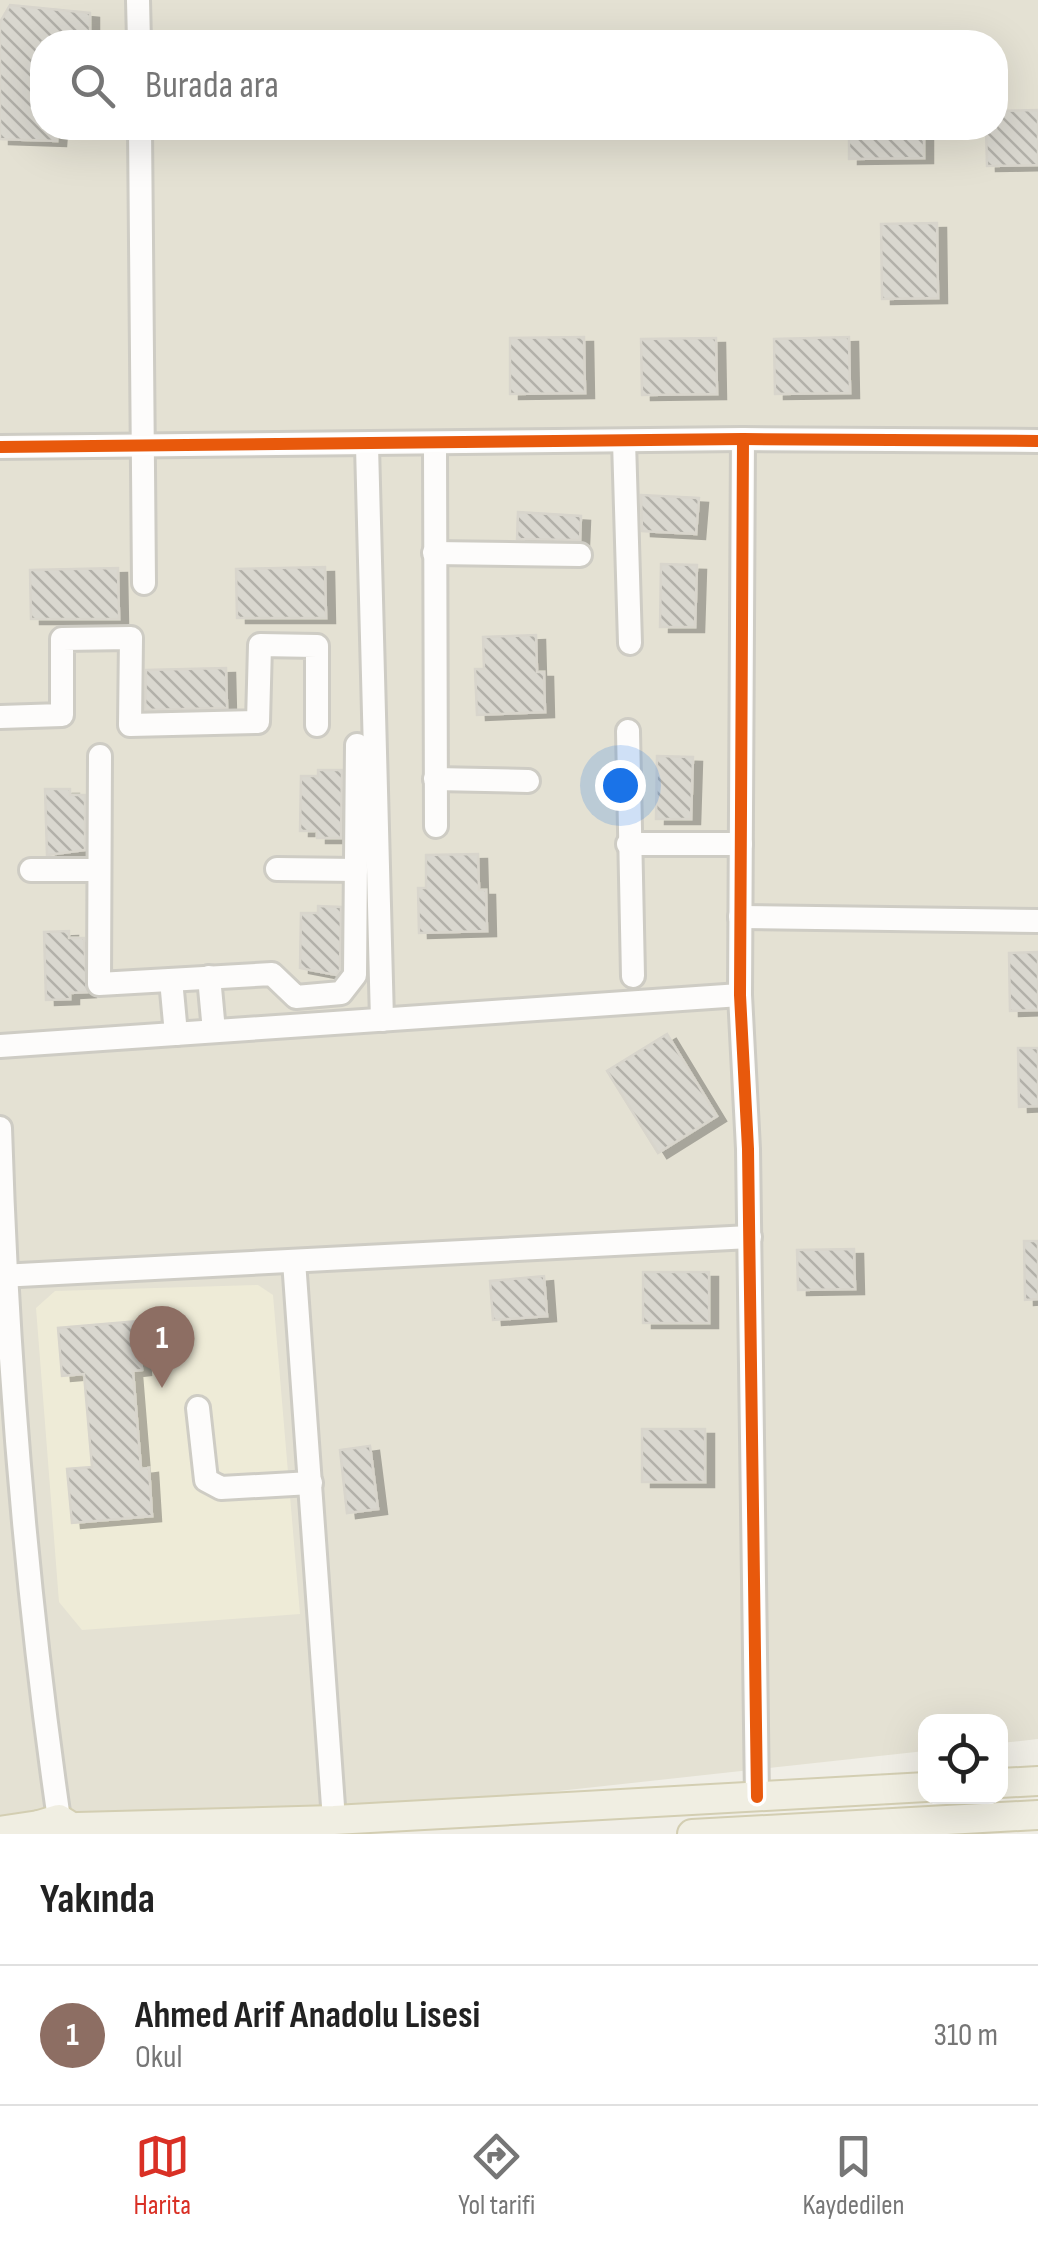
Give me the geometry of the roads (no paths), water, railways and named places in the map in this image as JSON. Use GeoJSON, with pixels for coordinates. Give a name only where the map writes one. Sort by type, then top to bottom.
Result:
{"type":"FeatureCollection","features":[{"type":"Feature","properties":{"kind":"main road"},"geometry":{"type":"LineString","coordinates":[[1008,1783],[1038,1781]]}},
{"type":"Feature","properties":{"kind":"main road"},"geometry":{"type":"LineString","coordinates":[[0,1832],[334,1820],[918,1787]]}},
{"type":"Feature","properties":{"kind":"main road"},"geometry":{"type":"LineString","coordinates":[[692,1834],[1038,1814]]}},
{"type":"Feature","properties":{"kind":"street"},"geometry":{"type":"LineString","coordinates":[[138,0],[139,30]]}},
{"type":"Feature","properties":{"kind":"street"},"geometry":{"type":"LineString","coordinates":[[140,140],[144,583]]}},
{"type":"Feature","properties":{"kind":"street"},"geometry":{"type":"LineString","coordinates":[[0,447],[367,446],[743,438],[1038,441]]}},
{"type":"Feature","properties":{"kind":"street"},"geometry":{"type":"LineString","coordinates":[[743,438],[740,995],[750,1237],[757,1797]]}},
{"type":"Feature","properties":{"kind":"street"},"geometry":{"type":"LineString","coordinates":[[624,441],[630,643]]}},
{"type":"Feature","properties":{"kind":"street"},"geometry":{"type":"LineString","coordinates":[[434,444],[436,826]]}},
{"type":"Feature","properties":{"kind":"street"},"geometry":{"type":"LineString","coordinates":[[367,446],[382,1020]]}},
{"type":"Feature","properties":{"kind":"street"},"geometry":{"type":"LineString","coordinates":[[434,553],[580,555]]}},
{"type":"Feature","properties":{"kind":"street"},"geometry":{"type":"LineString","coordinates":[[0,717],[62,715],[62,639],[130,638],[130,725],[258,722],[260,645],[317,646],[318,725]]}},
{"type":"Feature","properties":{"kind":"street"},"geometry":{"type":"LineString","coordinates":[[628,731],[633,976]]}},
{"type":"Feature","properties":{"kind":"street"},"geometry":{"type":"LineString","coordinates":[[100,756],[98,984],[272,974],[296,996],[341,993],[356,975],[357,745]]}},
{"type":"Feature","properties":{"kind":"street"},"geometry":{"type":"LineString","coordinates":[[435,778],[528,781]]}},
{"type":"Feature","properties":{"kind":"street"},"geometry":{"type":"LineString","coordinates":[[628,844],[741,844]]}},
{"type":"Feature","properties":{"kind":"street"},"geometry":{"type":"LineString","coordinates":[[277,869],[356,870]]}},
{"type":"Feature","properties":{"kind":"street"},"geometry":{"type":"LineString","coordinates":[[31,870],[99,870]]}},
{"type":"Feature","properties":{"kind":"street"},"geometry":{"type":"LineString","coordinates":[[740,917],[1038,921]]}},
{"type":"Feature","properties":{"kind":"street"},"geometry":{"type":"LineString","coordinates":[[209,977],[214,1032]]}},
{"type":"Feature","properties":{"kind":"street"},"geometry":{"type":"LineString","coordinates":[[172,980],[176,1034]]}},
{"type":"Feature","properties":{"kind":"street"},"geometry":{"type":"LineString","coordinates":[[0,1046],[740,995]]}},
{"type":"Feature","properties":{"kind":"street"},"geometry":{"type":"LineString","coordinates":[[0,1128],[2,1276],[34,1640],[58,1828]]}},
{"type":"Feature","properties":{"kind":"street"},"geometry":{"type":"LineString","coordinates":[[2,1276],[750,1237]]}},
{"type":"Feature","properties":{"kind":"street"},"geometry":{"type":"LineString","coordinates":[[294,1260],[334,1820]]}},
{"type":"Feature","properties":{"kind":"street"},"geometry":{"type":"LineString","coordinates":[[198,1408],[206,1480],[221,1488],[311,1483]]}},
{"type":"Feature","properties":{"kind":"place","name":"Ahmed Arif Anadolu Lisesi"},"geometry":{"type":"Point","coordinates":[162,1388]}}]}
